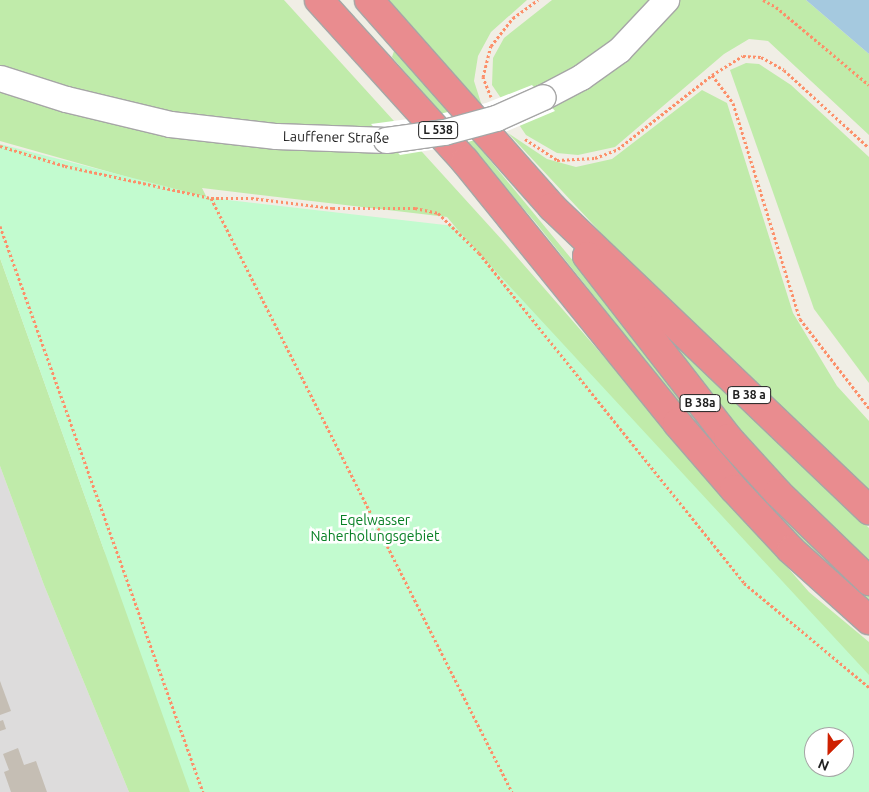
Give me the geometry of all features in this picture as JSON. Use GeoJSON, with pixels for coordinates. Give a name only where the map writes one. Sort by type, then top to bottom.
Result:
{"type":"FeatureCollection","features":[{"type":"Feature","properties":{"kind":"highway","name":"L 538"},"geometry":{"type":"LineString","coordinates":[[319,0],[465,161],[550,266]]}},
{"type":"Feature","properties":{"kind":"highway","name":"L 538"},"geometry":{"type":"LineString","coordinates":[[369,0],[552,208]]}},
{"type":"Feature","properties":{"kind":"highway","name":"B 38a"},"geometry":{"type":"LineString","coordinates":[[552,208],[611,290],[728,438],[778,493],[869,581]]}},
{"type":"Feature","properties":{"kind":"highway","name":"B 38 a"},"geometry":{"type":"LineString","coordinates":[[552,208],[650,299],[869,510]]}},
{"type":"Feature","properties":{"kind":"highway","name":"B 38a"},"geometry":{"type":"LineString","coordinates":[[550,266],[734,489],[792,550],[869,620]]}},
{"type":"Feature","properties":{"kind":"street","name":"Lauffener Straße"},"geometry":{"type":"LineString","coordinates":[[0,78],[66,99],[170,124],[276,136],[386,140],[444,132],[478,123],[544,97],[581,77],[619,50],[666,0]]}},
{"type":"Feature","properties":{"kind":"path"},"geometry":{"type":"LineString","coordinates":[[763,0],[776,7],[869,84]]}},
{"type":"Feature","properties":{"kind":"path"},"geometry":{"type":"LineString","coordinates":[[774,0],[776,7]]}},
{"type":"Feature","properties":{"kind":"path"},"geometry":{"type":"LineString","coordinates":[[618,148],[712,75],[743,56],[760,56],[784,70],[869,148]]}},
{"type":"Feature","properties":{"kind":"path"},"geometry":{"type":"LineString","coordinates":[[712,75],[733,102],[800,319],[869,408]]}},
{"type":"Feature","properties":{"kind":"path"},"geometry":{"type":"LineString","coordinates":[[0,146],[102,176],[210,198],[251,198],[332,208],[415,208],[438,213],[479,253],[744,583],[869,687]]}},
{"type":"Feature","properties":{"kind":"path"},"geometry":{"type":"LineString","coordinates":[[210,198],[512,792]]}},
{"type":"Feature","properties":{"kind":"path"},"geometry":{"type":"LineString","coordinates":[[0,226],[203,792]]}},
{"type":"Feature","properties":{"kind":"shaded area"},"geometry":{"type":"Polygon","coordinates":[[[0,466],[44,585],[129,792],[0,792],[0,466]]]}},
{"type":"Feature","properties":{"kind":"green space"},"geometry":{"type":"Polygon","coordinates":[[[0,0],[284,0],[503,241],[809,592],[869,642],[869,681],[761,595],[447,217],[202,188],[374,529],[137,191],[131,178],[0,141],[0,0]]]}},
{"type":"Feature","properties":{"kind":"green space"},"geometry":{"type":"Polygon","coordinates":[[[389,0],[527,0],[491,32],[478,56],[474,81],[482,106],[389,0]]]}},
{"type":"Feature","properties":{"kind":"green space"},"geometry":{"type":"Polygon","coordinates":[[[552,0],[806,0],[869,54],[869,135],[768,41],[749,39],[724,54],[615,147],[578,155],[557,153],[526,135],[492,85],[493,58],[504,38],[552,0]]]}},
{"type":"Feature","properties":{"kind":"green space"},"geometry":{"type":"Polygon","coordinates":[[[394,51],[437,96],[593,285],[869,593],[869,605],[763,502],[694,422],[536,223],[392,57],[394,51]]]}},
{"type":"Feature","properties":{"kind":"green space"},"geometry":{"type":"Polygon","coordinates":[[[746,63],[759,64],[791,85],[869,157],[869,383],[814,309],[730,70],[746,63]]]}},
{"type":"Feature","properties":{"kind":"green space"},"geometry":{"type":"Polygon","coordinates":[[[702,90],[727,103],[793,313],[837,386],[869,421],[869,491],[630,264],[508,133],[547,159],[576,167],[612,159],[702,90]]]}},
{"type":"Feature","properties":{"kind":"green space","name":"Egelwasser Naherholungsgebiet"},"geometry":{"type":"Polygon","coordinates":[[[0,144],[211,198],[454,226],[869,675],[869,792],[190,792],[0,258],[0,144]]]}},
{"type":"Feature","properties":{"kind":"green space"},"geometry":{"type":"Polygon","coordinates":[[[0,258],[104,550],[127,595],[197,792],[129,792],[44,585],[0,466],[0,258]]]}},
{"type":"Feature","properties":{"kind":"green space"},"geometry":{"type":"Polygon","coordinates":[[[609,270],[869,528],[869,565],[811,512],[732,424],[609,270]]]}},
{"type":"Feature","properties":{"kind":"water"},"geometry":{"type":"Polygon","coordinates":[[[806,0],[869,0],[869,54],[806,0]]]}},
{"type":"Feature","properties":{"kind":"pier"},"geometry":{"type":"Polygon","coordinates":[[[532,85],[555,111],[505,132],[449,147],[400,155],[371,124],[431,116],[486,103],[532,85]]]}},
{"type":"Feature","properties":{"kind":"building"},"geometry":{"type":"Polygon","coordinates":[[[0,681],[11,711],[0,715],[0,681]]]}},
{"type":"Feature","properties":{"kind":"building"},"geometry":{"type":"Polygon","coordinates":[[[3,720],[6,729],[0,731],[0,721],[3,720]]]}},
{"type":"Feature","properties":{"kind":"building"},"geometry":{"type":"Polygon","coordinates":[[[18,748],[24,765],[36,761],[47,792],[11,792],[4,772],[9,770],[3,754],[18,748]]]}}]}
